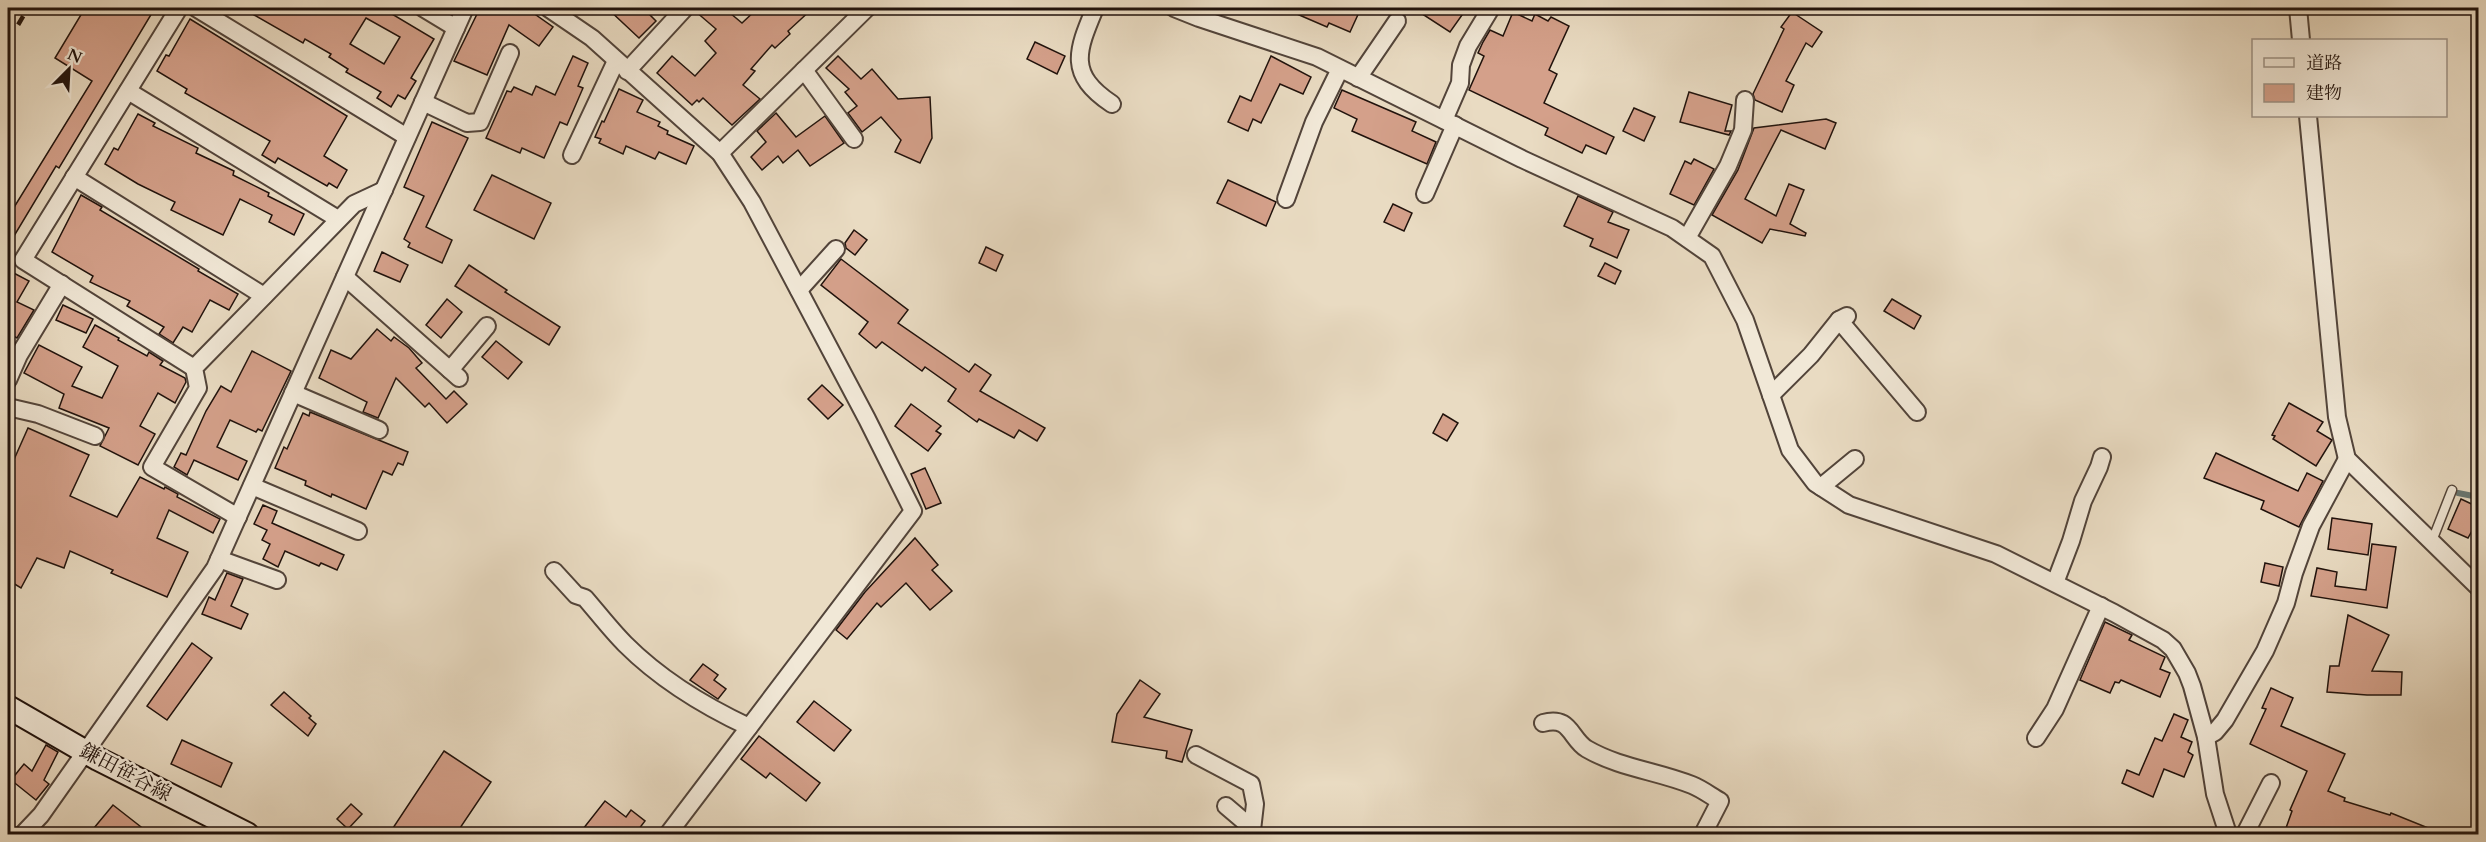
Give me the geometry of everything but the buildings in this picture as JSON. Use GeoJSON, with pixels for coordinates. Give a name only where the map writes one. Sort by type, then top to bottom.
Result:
{"type":"FeatureCollection","features":[{"type":"Feature","properties":{"kind":"street"},"geometry":{"type":"LineString","coordinates":[[179,8],[24,260],[194,368],[198,388],[152,467],[238,517]]}},
{"type":"Feature","properties":{"kind":"street"},"geometry":{"type":"LineString","coordinates":[[196,8],[407,137]]}},
{"type":"Feature","properties":{"kind":"street"},"geometry":{"type":"LineString","coordinates":[[423,8],[456,28]]}},
{"type":"Feature","properties":{"kind":"street"},"geometry":{"type":"LineString","coordinates":[[22,834],[41,814],[86,752],[215,568],[465,8]]}},
{"type":"Feature","properties":{"kind":"street"},"geometry":{"type":"LineString","coordinates":[[572,155],[622,66],[685,8]]}},
{"type":"Feature","properties":{"kind":"street"},"geometry":{"type":"LineString","coordinates":[[720,153],[867,8]]}},
{"type":"Feature","properties":{"kind":"street"},"geometry":{"type":"LineString","coordinates":[[1095,8],[1081,41],[1079,62],[1087,82],[1112,104]]}},
{"type":"Feature","properties":{"kind":"street"},"geometry":{"type":"LineString","coordinates":[[1174,8],[1317,57],[1449,123],[1672,228],[1712,255],[1745,320],[1790,450],[1815,483],[1849,505],[1996,554],[2101,606],[2163,640],[2174,649],[2187,673],[2206,737],[2215,794],[2228,834]]}},
{"type":"Feature","properties":{"kind":"street"},"geometry":{"type":"LineString","coordinates":[[1425,195],[1449,123],[1460,83],[1461,65],[1468,46],[1491,8]]}},
{"type":"Feature","properties":{"kind":"street"},"geometry":{"type":"LineString","coordinates":[[2298,8],[2301,39]]}},
{"type":"Feature","properties":{"kind":"street"},"geometry":{"type":"LineString","coordinates":[[558,10],[720,153],[752,201],[913,511],[668,834]]}},
{"type":"Feature","properties":{"kind":"street"},"geometry":{"type":"LineString","coordinates":[[1358,78],[1397,21]]}},
{"type":"Feature","properties":{"kind":"street"},"geometry":{"type":"LineString","coordinates":[[423,102],[467,123],[480,122],[510,53]]}},
{"type":"Feature","properties":{"kind":"street"},"geometry":{"type":"LineString","coordinates":[[1286,199],[1314,122],[1340,69]]}},
{"type":"Feature","properties":{"kind":"street"},"geometry":{"type":"LineString","coordinates":[[804,70],[854,139]]}},
{"type":"Feature","properties":{"kind":"street"},"geometry":{"type":"LineString","coordinates":[[128,91],[338,219]]}},
{"type":"Feature","properties":{"kind":"street"},"geometry":{"type":"LineString","coordinates":[[1687,238],[1728,166],[1743,130],[1745,100]]}},
{"type":"Feature","properties":{"kind":"street"},"geometry":{"type":"LineString","coordinates":[[2308,117],[2337,417],[2347,459],[2478,587]]}},
{"type":"Feature","properties":{"kind":"street"},"geometry":{"type":"LineString","coordinates":[[75,177],[264,296]]}},
{"type":"Feature","properties":{"kind":"street"},"geometry":{"type":"LineString","coordinates":[[194,368],[354,204],[384,190]]}},
{"type":"Feature","properties":{"kind":"street"},"geometry":{"type":"LineString","coordinates":[[799,290],[836,249]]}},
{"type":"Feature","properties":{"kind":"street"},"geometry":{"type":"LineString","coordinates":[[345,277],[455,374],[487,326]]}},
{"type":"Feature","properties":{"kind":"street"},"geometry":{"type":"LineString","coordinates":[[8,380],[19,355],[62,284]]}},
{"type":"Feature","properties":{"kind":"street"},"geometry":{"type":"LineString","coordinates":[[1771,395],[1811,355],[1843,318],[1917,412]]}},
{"type":"Feature","properties":{"kind":"street"},"geometry":{"type":"LineString","coordinates":[[293,393],[380,430]]}},
{"type":"Feature","properties":{"kind":"street"},"geometry":{"type":"LineString","coordinates":[[8,406],[38,414],[95,436]]}},
{"type":"Feature","properties":{"kind":"street"},"geometry":{"type":"LineString","coordinates":[[2055,583],[2083,501],[2102,457]]}},
{"type":"Feature","properties":{"kind":"street"},"geometry":{"type":"LineString","coordinates":[[1821,487],[1855,459]]}},
{"type":"Feature","properties":{"kind":"street"},"geometry":{"type":"LineString","coordinates":[[2206,737],[2215,732],[2225,720],[2265,651],[2286,603],[2310,526],[2347,459]]}},
{"type":"Feature","properties":{"kind":"street"},"geometry":{"type":"LineString","coordinates":[[252,486],[358,531]]}},
{"type":"Feature","properties":{"kind":"street"},"geometry":{"type":"LineString","coordinates":[[219,559],[277,580]]}},
{"type":"Feature","properties":{"kind":"street"},"geometry":{"type":"LineString","coordinates":[[554,571],[576,595],[585,598],[625,644],[675,686],[749,727]]}},
{"type":"Feature","properties":{"kind":"street"},"geometry":{"type":"LineString","coordinates":[[2036,738],[2055,709],[2101,606]]}},
{"type":"Feature","properties":{"kind":"street","name":"鎌田笹谷線"},"geometry":{"type":"LineString","coordinates":[[8,706],[86,752],[247,834]]}},
{"type":"Feature","properties":{"kind":"street"},"geometry":{"type":"LineString","coordinates":[[1543,723],[1565,724],[1584,747],[1605,758],[1692,785],[1720,801],[1703,834]]}},
{"type":"Feature","properties":{"kind":"street"},"geometry":{"type":"LineString","coordinates":[[1196,755],[1251,784],[1255,804],[1254,832]]}},
{"type":"Feature","properties":{"kind":"street"},"geometry":{"type":"LineString","coordinates":[[2246,834],[2271,783]]}},
{"type":"Feature","properties":{"kind":"street"},"geometry":{"type":"LineString","coordinates":[[1226,806],[1254,832]]}},
{"type":"Feature","properties":{"kind":"lane"},"geometry":{"type":"LineString","coordinates":[[2432,541],[2452,490]]}},
{"type":"Feature","properties":{"kind":"waterway"},"geometry":{"type":"LineString","coordinates":[[2458,493],[2478,497]]}},
{"type":"Feature","properties":{"kind":"railway"},"geometry":{"type":"LineString","coordinates":[[8,42],[28,8]]}}]}
